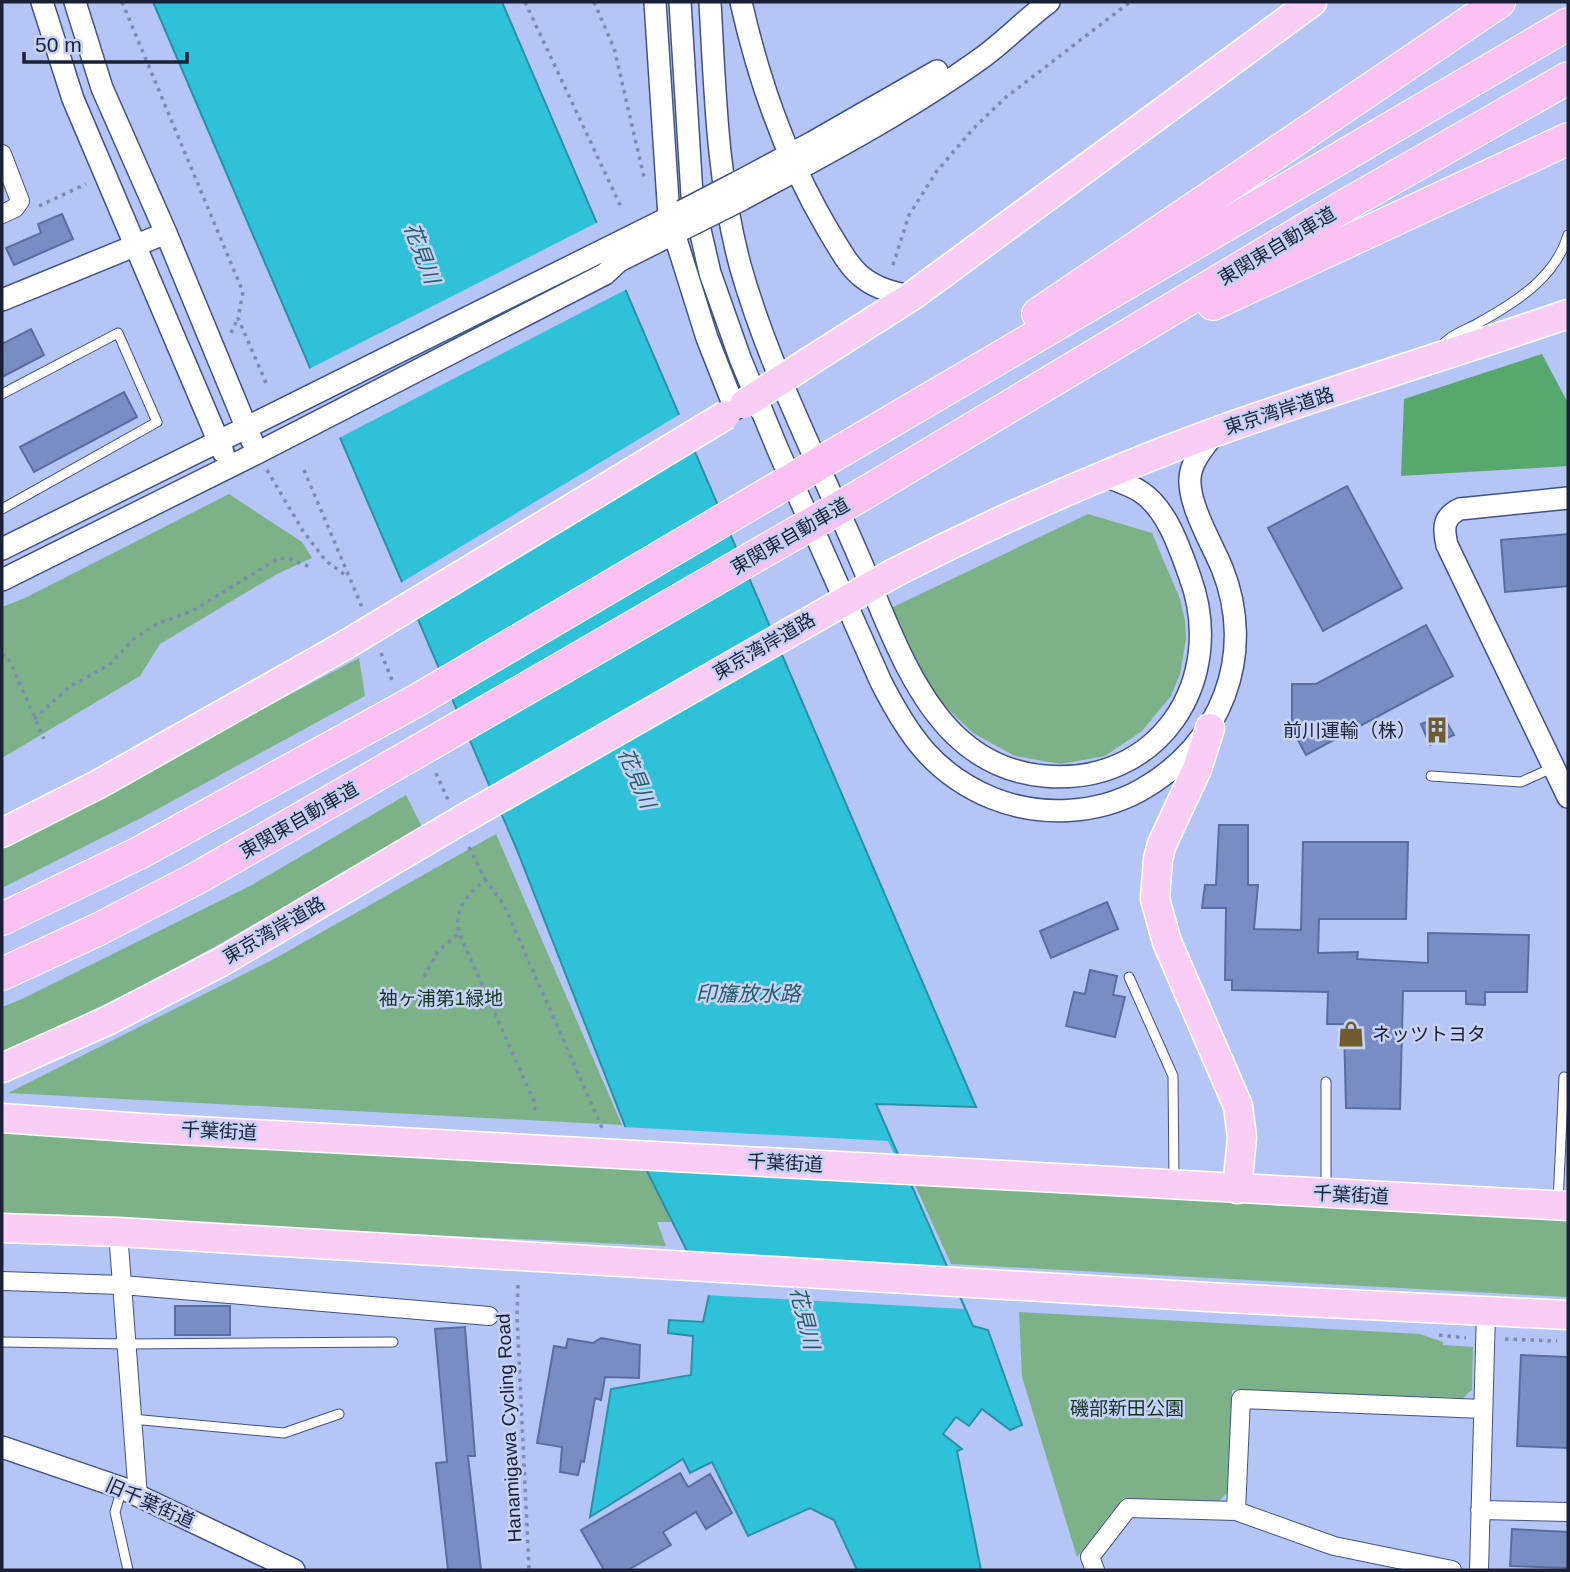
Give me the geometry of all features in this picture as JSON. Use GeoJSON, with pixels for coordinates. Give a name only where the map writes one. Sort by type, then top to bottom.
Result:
{"type":"FeatureCollection","features":[{"type":"Feature","properties":{"kind":"highway"},"geometry":{"type":"LineString","coordinates":[[2,833],[97,785],[347,644],[735,410],[912,296],[1312,2]]}},
{"type":"Feature","properties":{"kind":"highway"},"geometry":{"type":"LineString","coordinates":[[908,411],[945,376],[1499,2]]}},
{"type":"Feature","properties":{"kind":"highway"},"geometry":{"type":"LineString","coordinates":[[2,919],[139,853],[403,691],[844,449],[1568,24]]}},
{"type":"Feature","properties":{"kind":"highway","name":"東関東自動車道"},"geometry":{"type":"LineString","coordinates":[[2,974],[99,929],[434,758],[1123,337],[1568,78]]}},
{"type":"Feature","properties":{"kind":"highway"},"geometry":{"type":"LineString","coordinates":[[1123,337],[1158,330],[1568,139]]}},
{"type":"Feature","properties":{"kind":"highway","name":"東京湾岸道路"},"geometry":{"type":"LineString","coordinates":[[2,1068],[109,1020],[221,962],[458,814],[894,573],[985,527],[1215,433],[1568,314]]}},
{"type":"Feature","properties":{"kind":"highway"},"geometry":{"type":"LineString","coordinates":[[1210,728],[1197,769],[1161,844],[1155,899],[1167,942],[1238,1106],[1242,1138],[1237,1189]]}},
{"type":"Feature","properties":{"kind":"highway","name":"千葉街道"},"geometry":{"type":"LineString","coordinates":[[3,1118],[1563,1206]]}},
{"type":"Feature","properties":{"kind":"highway"},"geometry":{"type":"LineString","coordinates":[[2,1228],[118,1232],[1568,1315]]}},
{"type":"Feature","properties":{"kind":"street"},"geometry":{"type":"LineString","coordinates":[[42,2],[73,99],[229,467]]}},
{"type":"Feature","properties":{"kind":"street"},"geometry":{"type":"LineString","coordinates":[[75,2],[102,88],[262,461]]}},
{"type":"Feature","properties":{"kind":"street"},"geometry":{"type":"LineString","coordinates":[[655,2],[678,222],[707,338],[735,410]]}},
{"type":"Feature","properties":{"kind":"street"},"geometry":{"type":"LineString","coordinates":[[680,2],[692,195],[710,273],[740,358],[778,450],[881,682],[900,720],[935,762],[970,787],[992,798],[1054,811],[1098,807],[1129,796],[1164,775],[1195,748],[1210,728],[1230,680],[1236,621],[1229,586],[1196,505],[1189,480],[1198,456],[1215,433]]}},
{"type":"Feature","properties":{"kind":"street"},"geometry":{"type":"LineString","coordinates":[[710,2],[719,157],[726,200],[741,267],[770,352],[888,622],[922,693],[954,734],[969,747],[988,761],[1027,775],[1082,776],[1128,761],[1153,742],[1172,722],[1197,673],[1201,649],[1201,612],[1190,576],[1168,524],[1150,499],[1139,490],[1105,476]]}},
{"type":"Feature","properties":{"kind":"street"},"geometry":{"type":"LineString","coordinates":[[741,2],[763,83],[792,163],[843,254],[862,277],[889,292],[912,296]]}},
{"type":"Feature","properties":{"kind":"street"},"geometry":{"type":"LineString","coordinates":[[2,549],[310,396],[615,253],[740,191],[792,163],[1045,5]]}},
{"type":"Feature","properties":{"kind":"street"},"geometry":{"type":"LineString","coordinates":[[2,154],[20,201],[10,209]]}},
{"type":"Feature","properties":{"kind":"street"},"geometry":{"type":"LineString","coordinates":[[2,300],[166,233]]}},
{"type":"Feature","properties":{"kind":"street"},"geometry":{"type":"LineString","coordinates":[[2,580],[229,467],[262,461],[321,420],[605,274],[615,253]]}},
{"type":"Feature","properties":{"kind":"street"},"geometry":{"type":"LineString","coordinates":[[1568,498],[1460,509],[1451,513],[1445,521],[1444,533],[1447,545],[1568,797]]}},
{"type":"Feature","properties":{"kind":"street"},"geometry":{"type":"LineString","coordinates":[[118,1232],[132,1419],[130,1492]]}},
{"type":"Feature","properties":{"kind":"street"},"geometry":{"type":"LineString","coordinates":[[2,1281],[122,1285],[489,1316]]}},
{"type":"Feature","properties":{"kind":"street"},"geometry":{"type":"LineString","coordinates":[[1479,1570],[1486,1311]]}},
{"type":"Feature","properties":{"kind":"street"},"geometry":{"type":"LineString","coordinates":[[1236,1511],[1241,1399],[1483,1409]]}},
{"type":"Feature","properties":{"kind":"street","name":"旧千葉街道"},"geometry":{"type":"LineString","coordinates":[[2,1447],[130,1492],[294,1570]]}},
{"type":"Feature","properties":{"kind":"street"},"geometry":{"type":"LineString","coordinates":[[1095,1570],[1090,1557],[1128,1508],[1236,1511],[1334,1546],[1452,1570]]}},
{"type":"Feature","properties":{"kind":"street"},"geometry":{"type":"LineString","coordinates":[[1480,1510],[1568,1512]]}},
{"type":"Feature","properties":{"kind":"lane"},"geometry":{"type":"LineString","coordinates":[[1431,361],[1444,340],[1482,322],[1519,299],[1550,272],[1568,234]]}},
{"type":"Feature","properties":{"kind":"lane"},"geometry":{"type":"LineString","coordinates":[[2,394],[118,333],[157,422],[2,509]]}},
{"type":"Feature","properties":{"kind":"lane"},"geometry":{"type":"LineString","coordinates":[[1431,776],[1521,782],[1554,767]]}},
{"type":"Feature","properties":{"kind":"lane"},"geometry":{"type":"LineString","coordinates":[[1129,977],[1172,1076],[1174,1186]]}},
{"type":"Feature","properties":{"kind":"lane"},"geometry":{"type":"LineString","coordinates":[[1563,1206],[1564,1077]]}},
{"type":"Feature","properties":{"kind":"lane"},"geometry":{"type":"LineString","coordinates":[[1326,1082],[1326,1194]]}},
{"type":"Feature","properties":{"kind":"lane"},"geometry":{"type":"LineString","coordinates":[[2,1342],[393,1342]]}},
{"type":"Feature","properties":{"kind":"lane"},"geometry":{"type":"LineString","coordinates":[[132,1419],[284,1433],[339,1414]]}},
{"type":"Feature","properties":{"kind":"lane"},"geometry":{"type":"LineString","coordinates":[[128,1570],[115,1512],[130,1492]]}},
{"type":"Feature","properties":{"kind":"path"},"geometry":{"type":"LineString","coordinates":[[122,2],[243,292],[238,318],[267,385]]}},
{"type":"Feature","properties":{"kind":"path"},"geometry":{"type":"LineString","coordinates":[[525,2],[621,206]]}},
{"type":"Feature","properties":{"kind":"path"},"geometry":{"type":"LineString","coordinates":[[594,2],[614,48],[643,176],[651,184]]}},
{"type":"Feature","properties":{"kind":"path"},"geometry":{"type":"LineString","coordinates":[[893,265],[909,215],[937,170],[973,129],[1026,81],[1130,2]]}},
{"type":"Feature","properties":{"kind":"path"},"geometry":{"type":"LineString","coordinates":[[10,209],[34,208],[88,183]]}},
{"type":"Feature","properties":{"kind":"path"},"geometry":{"type":"LineString","coordinates":[[262,461],[303,531],[326,561],[350,578]]}},
{"type":"Feature","properties":{"kind":"path"},"geometry":{"type":"LineString","coordinates":[[304,470],[366,616]]}},
{"type":"Feature","properties":{"kind":"path"},"geometry":{"type":"LineString","coordinates":[[34,719],[69,687],[109,666],[135,638],[157,624],[192,611],[279,558],[290,559],[310,567]]}},
{"type":"Feature","properties":{"kind":"path"},"geometry":{"type":"LineString","coordinates":[[377,642],[403,691]]}},
{"type":"Feature","properties":{"kind":"path"},"geometry":{"type":"LineString","coordinates":[[2,654],[8,657],[44,739]]}},
{"type":"Feature","properties":{"kind":"path"},"geometry":{"type":"LineString","coordinates":[[434,758],[458,814]]}},
{"type":"Feature","properties":{"kind":"path"},"geometry":{"type":"LineString","coordinates":[[469,847],[485,879],[504,905],[604,1131]]}},
{"type":"Feature","properties":{"kind":"path"},"geometry":{"type":"LineString","coordinates":[[485,879],[459,909],[456,916],[459,933],[534,1101],[535,1111]]}},
{"type":"Feature","properties":{"kind":"path"},"geometry":{"type":"LineString","coordinates":[[424,977],[438,951],[459,933]]}},
{"type":"Feature","properties":{"kind":"path","name":"Hanamigawa Cycling Road"},"geometry":{"type":"LineString","coordinates":[[518,1285],[519,1385],[529,1570]]}},
{"type":"Feature","properties":{"kind":"path"},"geometry":{"type":"LineString","coordinates":[[1503,1339],[1568,1342]]}},
{"type":"Feature","properties":{"kind":"green space"},"geometry":{"type":"Polygon","coordinates":[[[229,494],[302,542],[312,558],[277,574],[160,644],[140,676],[2,758],[2,607],[25,598],[229,494]]]}},
{"type":"Feature","properties":{"kind":"green space"},"geometry":{"type":"Polygon","coordinates":[[[1088,514],[1152,533],[1180,599],[1185,621],[1186,639],[1180,674],[1171,696],[1142,731],[1105,756],[1061,764],[1015,756],[973,733],[937,698],[898,632],[889,609],[1088,514]]]}},
{"type":"Feature","properties":{"kind":"green space"},"geometry":{"type":"Polygon","coordinates":[[[359,658],[365,696],[143,817],[2,888],[2,847],[359,658]]]}},
{"type":"Feature","properties":{"kind":"green space"},"geometry":{"type":"Polygon","coordinates":[[[406,795],[423,829],[163,974],[2,1053],[2,1007],[252,885],[406,795]]]}},
{"type":"Feature","properties":{"kind":"green space","name":"袖ヶ浦第1緑地"},"geometry":{"type":"Polygon","coordinates":[[[496,834],[622,1125],[8,1093],[274,959],[496,834]]]}},
{"type":"Feature","properties":{"kind":"green space"},"geometry":{"type":"Polygon","coordinates":[[[2,1132],[55,1137],[648,1166],[671,1222],[657,1222],[666,1246],[2,1215],[2,1132]]]}},
{"type":"Feature","properties":{"kind":"green space"},"geometry":{"type":"Polygon","coordinates":[[[914,1183],[1568,1221],[1568,1297],[951,1264],[914,1183]]]}},
{"type":"Feature","properties":{"kind":"green space","name":"磯部新田公園"},"geometry":{"type":"Polygon","coordinates":[[[1019,1312],[1420,1334],[1443,1342],[1443,1345],[1473,1347],[1472,1390],[1463,1398],[1232,1390],[1227,1493],[1219,1501],[1123,1498],[1077,1557],[1022,1377],[1019,1312]]]}},
{"type":"Feature","properties":{"kind":"shaded area"},"geometry":{"type":"Polygon","coordinates":[[[1542,354],[1568,403],[1568,466],[1401,476],[1404,399],[1542,354]]]}},
{"type":"Feature","properties":{"kind":"water","name":"印旛放水路"},"geometry":{"type":"Polygon","coordinates":[[[153,2],[502,2],[976,1107],[876,1104],[973,1326],[988,1330],[1022,1425],[1010,1430],[982,1409],[969,1426],[956,1417],[943,1434],[962,1449],[957,1451],[981,1570],[857,1570],[834,1520],[810,1508],[748,1536],[712,1462],[690,1473],[683,1459],[590,1517],[611,1389],[691,1375],[693,1336],[668,1333],[669,1320],[703,1322],[709,1295],[627,1131],[517,850],[153,2]]]}},
{"type":"Feature","properties":{"kind":"pier"},"geometry":{"type":"Polygon","coordinates":[[[600,221],[629,288],[337,439],[307,370],[600,221]]]}},
{"type":"Feature","properties":{"kind":"pier"},"geometry":{"type":"Polygon","coordinates":[[[682,413],[698,450],[415,621],[399,584],[682,413]]]}},
{"type":"Feature","properties":{"kind":"pier"},"geometry":{"type":"Polygon","coordinates":[[[623,1127],[888,1141],[909,1185],[641,1165],[623,1127]]]}},
{"type":"Feature","properties":{"kind":"pier"},"geometry":{"type":"Polygon","coordinates":[[[684,1253],[946,1268],[964,1309],[705,1295],[684,1253]]]}},
{"type":"Feature","properties":{"kind":"building"},"geometry":{"type":"Polygon","coordinates":[[[62,214],[73,239],[14,265],[6,248],[41,233],[38,224],[62,214]]]}},
{"type":"Feature","properties":{"kind":"building"},"geometry":{"type":"Polygon","coordinates":[[[31,329],[44,355],[2,377],[2,344],[31,329]]]}},
{"type":"Feature","properties":{"kind":"building"},"geometry":{"type":"Polygon","coordinates":[[[124,392],[137,417],[34,472],[20,447],[124,392]]]}},
{"type":"Feature","properties":{"kind":"building"},"geometry":{"type":"Polygon","coordinates":[[[1347,486],[1402,588],[1323,631],[1268,528],[1347,486]]]}},
{"type":"Feature","properties":{"kind":"building"},"geometry":{"type":"Polygon","coordinates":[[[1568,534],[1568,586],[1505,592],[1501,540],[1568,534]]]}},
{"type":"Feature","properties":{"kind":"building"},"geometry":{"type":"Polygon","coordinates":[[[1426,625],[1453,676],[1306,755],[1292,729],[1292,684],[1316,684],[1426,625]]]}},
{"type":"Feature","properties":{"kind":"building","name":"前川運輸（株）"},"geometry":{"type":"Polygon","coordinates":[[[1443,716],[1454,735],[1430,745],[1421,724],[1443,716]]]}},
{"type":"Feature","properties":{"kind":"building"},"geometry":{"type":"Polygon","coordinates":[[[1219,825],[1248,825],[1248,885],[1258,885],[1254,929],[1301,930],[1303,842],[1408,842],[1406,919],[1319,919],[1318,953],[1358,952],[1357,959],[1428,963],[1428,933],[1529,935],[1527,992],[1485,992],[1485,1005],[1466,1004],[1466,991],[1403,991],[1400,1109],[1346,1108],[1344,1024],[1327,1024],[1328,992],[1232,990],[1232,980],[1225,980],[1226,908],[1202,908],[1205,885],[1216,885],[1219,825]]]}},
{"type":"Feature","properties":{"kind":"building"},"geometry":{"type":"Polygon","coordinates":[[[1107,902],[1118,929],[1051,958],[1040,931],[1107,902]]]}},
{"type":"Feature","properties":{"kind":"building"},"geometry":{"type":"Polygon","coordinates":[[[1090,970],[1117,976],[1113,995],[1125,997],[1115,1037],[1066,1026],[1074,992],[1085,994],[1090,970]]]}},
{"type":"Feature","properties":{"kind":"building"},"geometry":{"type":"Polygon","coordinates":[[[175,1306],[230,1306],[230,1335],[175,1335],[175,1306]]]}},
{"type":"Feature","properties":{"kind":"building"},"geometry":{"type":"Polygon","coordinates":[[[465,1327],[475,1456],[468,1456],[481,1570],[448,1570],[436,1463],[447,1462],[435,1329],[465,1327]]]}},
{"type":"Feature","properties":{"kind":"building"},"geometry":{"type":"Polygon","coordinates":[[[601,1338],[640,1345],[639,1378],[605,1377],[601,1400],[595,1398],[584,1462],[581,1461],[578,1475],[560,1472],[562,1447],[537,1443],[554,1346],[566,1348],[568,1339],[593,1343],[601,1338]]]}},
{"type":"Feature","properties":{"kind":"building"},"geometry":{"type":"Polygon","coordinates":[[[1521,1355],[1568,1357],[1568,1448],[1517,1446],[1521,1355]]]}},
{"type":"Feature","properties":{"kind":"building"},"geometry":{"type":"Polygon","coordinates":[[[680,1473],[688,1487],[710,1474],[732,1513],[706,1529],[696,1512],[663,1532],[671,1545],[628,1570],[604,1570],[581,1530],[680,1473]]]}},
{"type":"Feature","properties":{"kind":"building"},"geometry":{"type":"Polygon","coordinates":[[[1512,1529],[1568,1532],[1568,1568],[1510,1566],[1512,1529]]]}},
{"type":"Feature","properties":{"kind":"place","name":"前川運輸（株）"},"geometry":{"type":"Point","coordinates":[1437,730]}},
{"type":"Feature","properties":{"kind":"place","name":"ネッツトヨタ"},"geometry":{"type":"Point","coordinates":[1351,1034]}},
{"type":"Feature","properties":{"kind":"water label","name":"花見川"},"geometry":{"type":"Point","coordinates":[422,253]}},
{"type":"Feature","properties":{"kind":"water label","name":"花見川"},"geometry":{"type":"Point","coordinates":[637,778]}},
{"type":"Feature","properties":{"kind":"water label","name":"花見川"},"geometry":{"type":"Point","coordinates":[805,1318]}}]}
